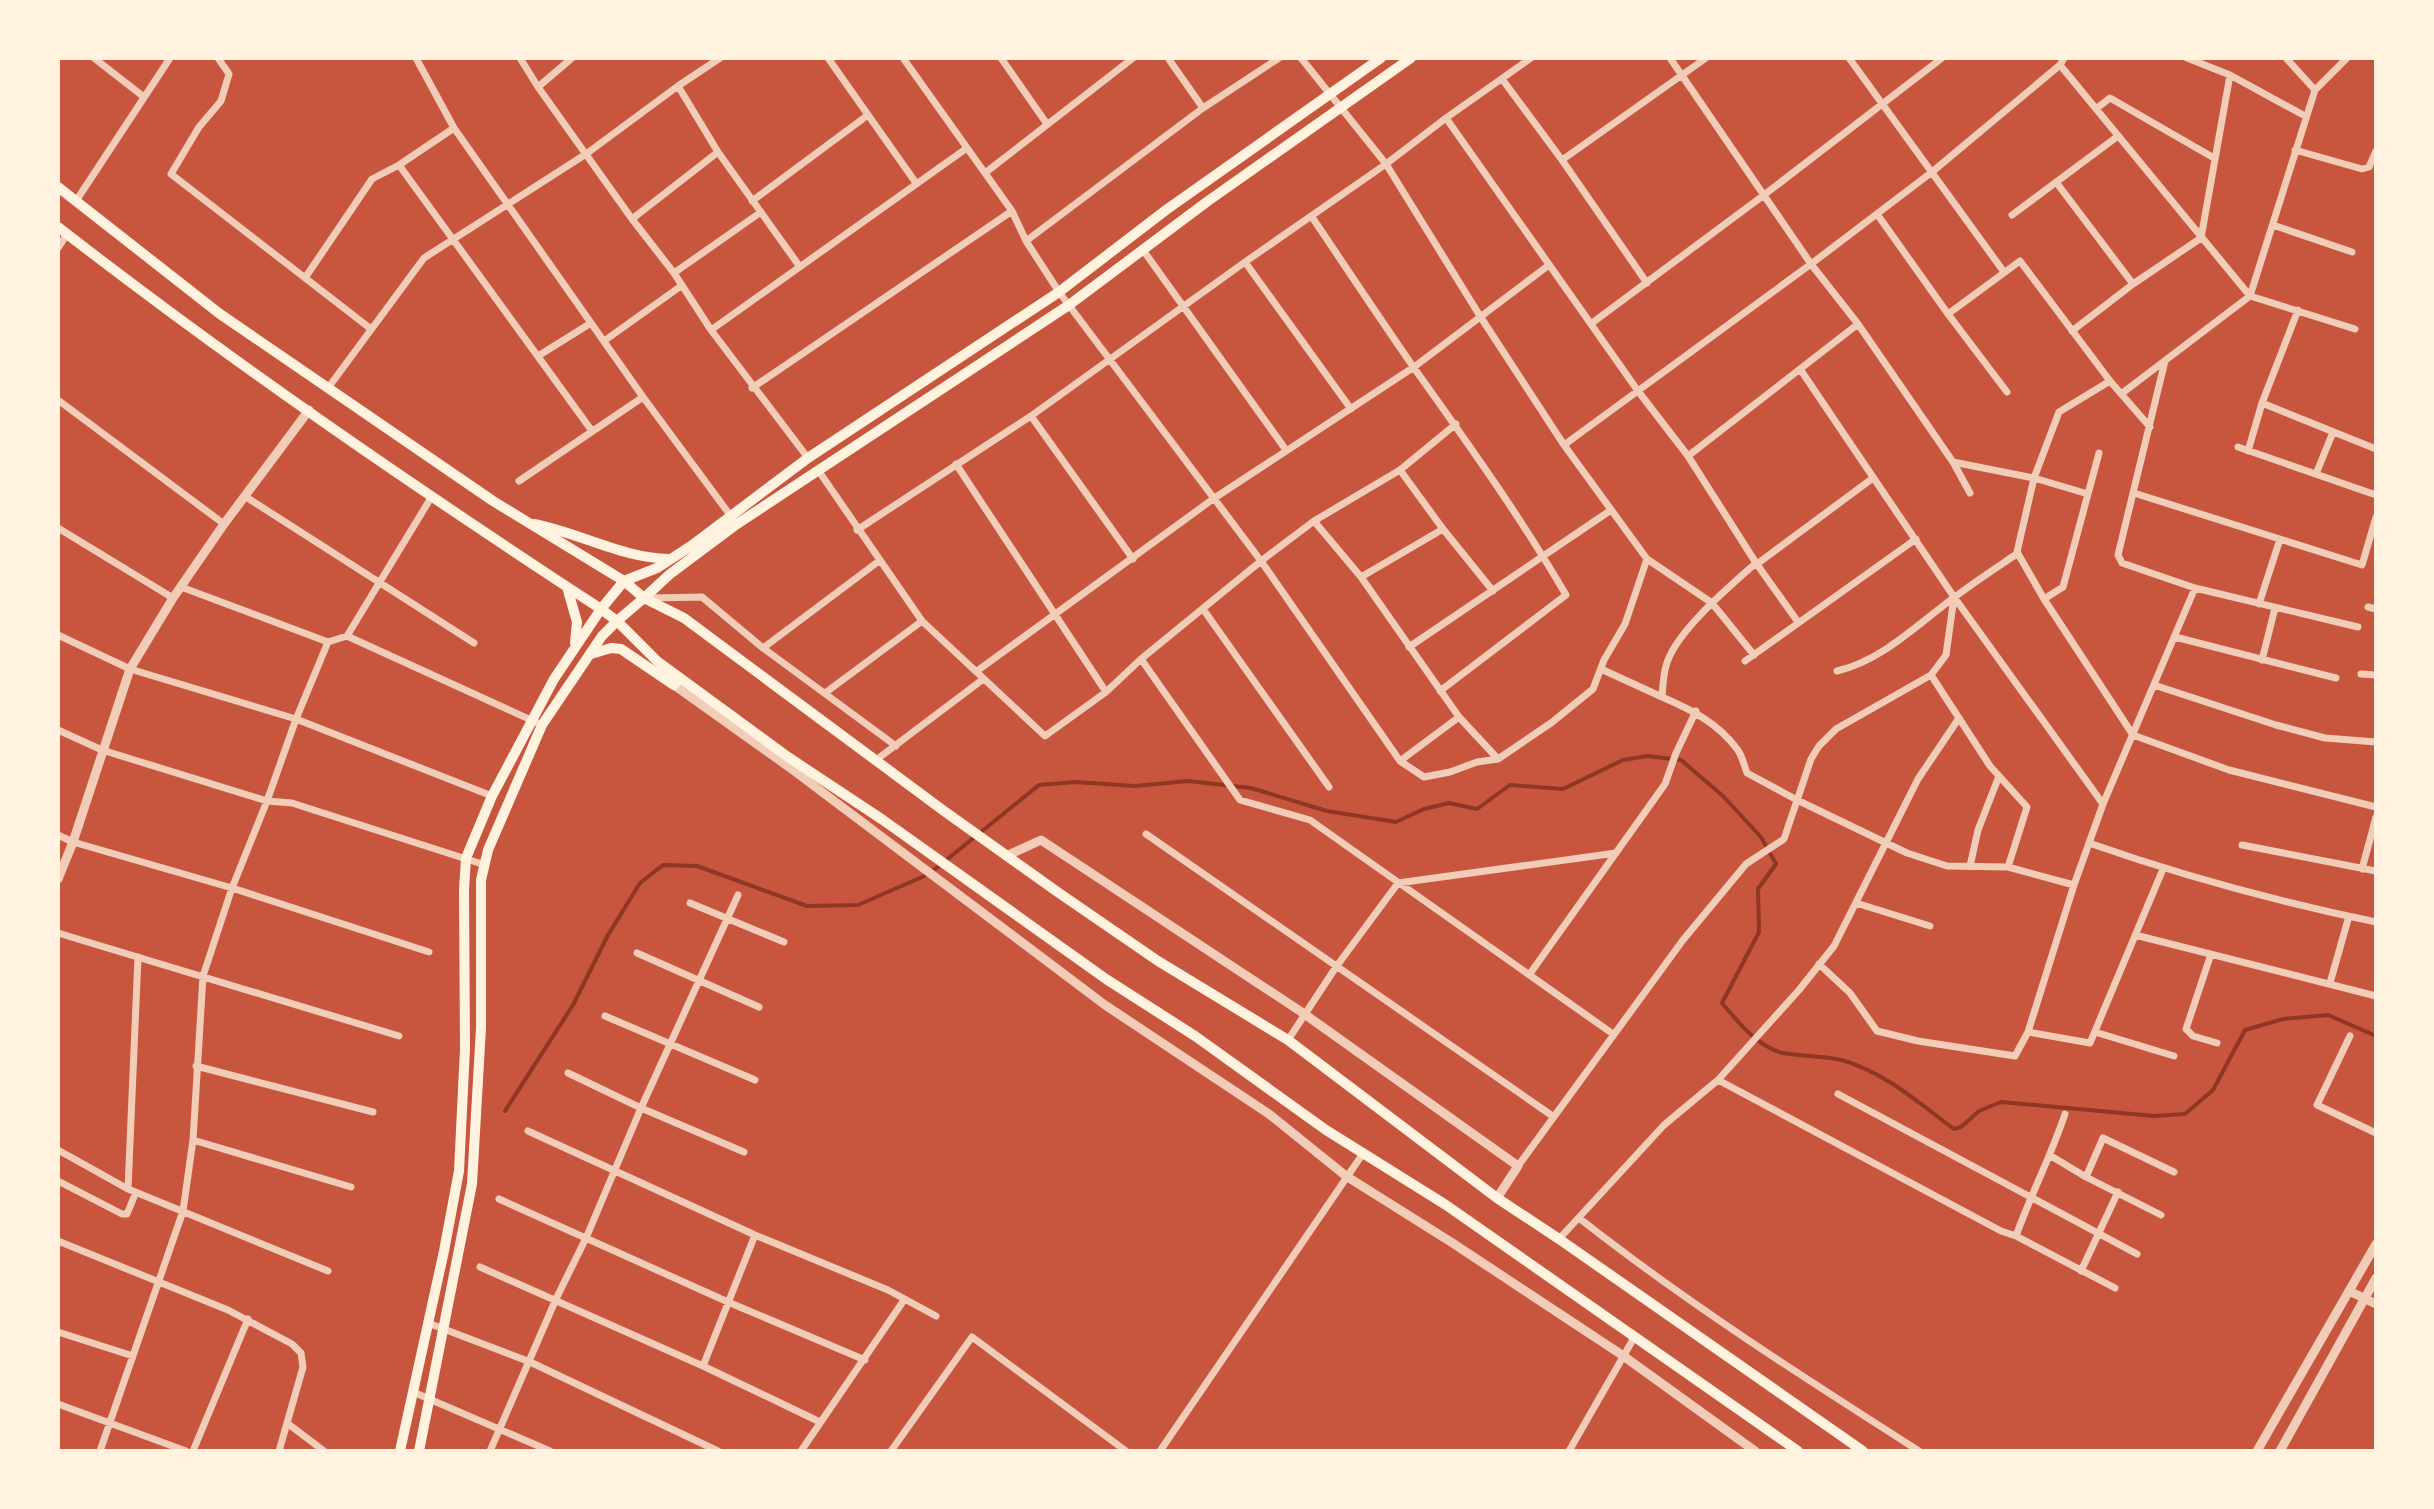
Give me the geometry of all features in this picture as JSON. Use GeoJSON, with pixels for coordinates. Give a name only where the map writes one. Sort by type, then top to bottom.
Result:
{"type":"FeatureCollection","features":[{"type":"Feature","properties":{"kind":"main road"},"geometry":{"type":"LineString","coordinates":[[419,1451],[472,1184],[481,1028],[481,888],[488,850],[554,679],[601,609],[624,581],[671,559],[808,458],[1059,292],[1166,210],[1381,58]]}},
{"type":"Feature","properties":{"kind":"main road"},"geometry":{"type":"LineString","coordinates":[[400,1451],[457,1182],[465,1049],[466,858],[492,796],[537,722],[602,636],[670,574],[818,470],[1069,305],[1208,201],[1411,58]]}},
{"type":"Feature","properties":{"kind":"main road"},"geometry":{"type":"LineString","coordinates":[[58,187],[220,314],[528,523],[624,581],[644,598],[684,618],[1006,856],[1158,961],[1288,1040],[1497,1198],[1863,1451]]}},
{"type":"Feature","properties":{"kind":"main road"},"geometry":{"type":"LineString","coordinates":[[62,230],[187,326],[601,609],[677,681]]}},
{"type":"Feature","properties":{"kind":"main road"},"geometry":{"type":"LineString","coordinates":[[528,523],[562,529],[637,555],[671,559]]}},
{"type":"Feature","properties":{"kind":"main road"},"geometry":{"type":"LineString","coordinates":[[567,587],[577,622],[574,649]]}},
{"type":"Feature","properties":{"kind":"main road"},"geometry":{"type":"LineString","coordinates":[[589,655],[611,648],[621,649],[677,681],[921,847],[1106,979],[1195,1036],[1326,1130],[1446,1205],[1798,1451]]}},
{"type":"Feature","properties":{"kind":"main road"},"geometry":{"type":"LineString","coordinates":[[457,1182],[472,1184]]}},
{"type":"Feature","properties":{"kind":"street"},"geometry":{"type":"LineString","coordinates":[[94,58],[144,97]]}},
{"type":"Feature","properties":{"kind":"street"},"geometry":{"type":"LineString","coordinates":[[76,201],[170,58]]}},
{"type":"Feature","properties":{"kind":"street"},"geometry":{"type":"LineString","coordinates":[[218,58],[229,74],[221,101],[199,127],[171,174],[371,329]]}},
{"type":"Feature","properties":{"kind":"street"},"geometry":{"type":"LineString","coordinates":[[416,58],[454,128],[730,515]]}},
{"type":"Feature","properties":{"kind":"street"},"geometry":{"type":"LineString","coordinates":[[520,58],[752,388],[808,458]]}},
{"type":"Feature","properties":{"kind":"street"},"geometry":{"type":"LineString","coordinates":[[538,87],[572,58]]}},
{"type":"Feature","properties":{"kind":"street"},"geometry":{"type":"LineString","coordinates":[[328,388],[424,258],[586,154],[720,58]]}},
{"type":"Feature","properties":{"kind":"street"},"geometry":{"type":"LineString","coordinates":[[828,58],[916,183]]}},
{"type":"Feature","properties":{"kind":"street"},"geometry":{"type":"LineString","coordinates":[[903,58],[1012,211],[1026,241],[1059,292],[1261,561],[1400,761],[1424,777],[1498,759],[1551,723],[1593,689],[1625,624],[1647,559]]}},
{"type":"Feature","properties":{"kind":"street"},"geometry":{"type":"LineString","coordinates":[[1001,58],[1047,124]]}},
{"type":"Feature","properties":{"kind":"street"},"geometry":{"type":"LineString","coordinates":[[985,173],[1133,58]]}},
{"type":"Feature","properties":{"kind":"street"},"geometry":{"type":"LineString","coordinates":[[1168,58],[1203,108]]}},
{"type":"Feature","properties":{"kind":"street"},"geometry":{"type":"LineString","coordinates":[[1026,241],[1203,108],[1279,58]]}},
{"type":"Feature","properties":{"kind":"street"},"geometry":{"type":"LineString","coordinates":[[1301,58],[1386,164],[1564,445],[1647,559],[1712,603],[1754,655]]}},
{"type":"Feature","properties":{"kind":"street"},"geometry":{"type":"LineString","coordinates":[[857,530],[1031,416],[1531,58]]}},
{"type":"Feature","properties":{"kind":"street"},"geometry":{"type":"LineString","coordinates":[[1670,58],[1811,264],[1858,324],[1953,462],[1970,493]]}},
{"type":"Feature","properties":{"kind":"street"},"geometry":{"type":"LineString","coordinates":[[1562,160],[1706,58]]}},
{"type":"Feature","properties":{"kind":"street"},"geometry":{"type":"LineString","coordinates":[[1849,58],[2004,272]]}},
{"type":"Feature","properties":{"kind":"street"},"geometry":{"type":"LineString","coordinates":[[1592,323],[1942,58]]}},
{"type":"Feature","properties":{"kind":"street"},"geometry":{"type":"LineString","coordinates":[[2187,58],[2230,75],[2305,116]]}},
{"type":"Feature","properties":{"kind":"street"},"geometry":{"type":"LineString","coordinates":[[2286,58],[2315,90]]}},
{"type":"Feature","properties":{"kind":"street"},"geometry":{"type":"LineString","coordinates":[[2121,394],[2250,296],[2315,90],[2347,58]]}},
{"type":"Feature","properties":{"kind":"street"},"geometry":{"type":"LineString","coordinates":[[1564,445],[1932,172],[2062,61],[2118,136],[2250,296],[2355,329]]}},
{"type":"Feature","properties":{"kind":"street"},"geometry":{"type":"LineString","coordinates":[[2072,331],[2133,284],[2201,238],[2230,75]]}},
{"type":"Feature","properties":{"kind":"street"},"geometry":{"type":"LineString","coordinates":[[1502,79],[1647,283]]}},
{"type":"Feature","properties":{"kind":"street"},"geometry":{"type":"LineString","coordinates":[[678,86],[718,152],[800,267]]}},
{"type":"Feature","properties":{"kind":"street"},"geometry":{"type":"LineString","coordinates":[[2097,108],[2110,98],[2214,158]]}},
{"type":"Feature","properties":{"kind":"street"},"geometry":{"type":"LineString","coordinates":[[752,201],[868,115]]}},
{"type":"Feature","properties":{"kind":"street"},"geometry":{"type":"LineString","coordinates":[[1446,118],[1638,391],[1688,456],[1798,622]]}},
{"type":"Feature","properties":{"kind":"street"},"geometry":{"type":"LineString","coordinates":[[305,278],[372,179],[454,128]]}},
{"type":"Feature","properties":{"kind":"street"},"geometry":{"type":"LineString","coordinates":[[2012,215],[2118,136]]}},
{"type":"Feature","properties":{"kind":"street"},"geometry":{"type":"LineString","coordinates":[[711,330],[967,148]]}},
{"type":"Feature","properties":{"kind":"street"},"geometry":{"type":"LineString","coordinates":[[2295,150],[2362,169],[2369,167],[2376,151]]}},
{"type":"Feature","properties":{"kind":"street"},"geometry":{"type":"LineString","coordinates":[[632,219],[718,152]]}},
{"type":"Feature","properties":{"kind":"street"},"geometry":{"type":"LineString","coordinates":[[399,165],[592,431]]}},
{"type":"Feature","properties":{"kind":"street"},"geometry":{"type":"LineString","coordinates":[[2056,182],[2133,284]]}},
{"type":"Feature","properties":{"kind":"street"},"geometry":{"type":"LineString","coordinates":[[752,388],[1012,211]]}},
{"type":"Feature","properties":{"kind":"street"},"geometry":{"type":"LineString","coordinates":[[674,273],[761,212]]}},
{"type":"Feature","properties":{"kind":"street"},"geometry":{"type":"LineString","coordinates":[[1877,214],[2007,392]]}},
{"type":"Feature","properties":{"kind":"street"},"geometry":{"type":"LineString","coordinates":[[1312,217],[1456,424],[1566,595],[1440,691]]}},
{"type":"Feature","properties":{"kind":"street"},"geometry":{"type":"LineString","coordinates":[[2273,225],[2352,252]]}},
{"type":"Feature","properties":{"kind":"street"},"geometry":{"type":"LineString","coordinates":[[58,248],[62,230]]}},
{"type":"Feature","properties":{"kind":"street"},"geometry":{"type":"LineString","coordinates":[[1143,250],[1286,450]]}},
{"type":"Feature","properties":{"kind":"street"},"geometry":{"type":"LineString","coordinates":[[1948,314],[2020,261],[2110,381],[2150,427]]}},
{"type":"Feature","properties":{"kind":"street"},"geometry":{"type":"LineString","coordinates":[[1245,262],[1351,409]]}},
{"type":"Feature","properties":{"kind":"street"},"geometry":{"type":"LineString","coordinates":[[977,671],[1213,499],[1414,367],[1549,265]]}},
{"type":"Feature","properties":{"kind":"street"},"geometry":{"type":"LineString","coordinates":[[604,341],[681,286]]}},
{"type":"Feature","properties":{"kind":"street"},"geometry":{"type":"LineString","coordinates":[[2248,451],[2262,403],[2298,310]]}},
{"type":"Feature","properties":{"kind":"street"},"geometry":{"type":"LineString","coordinates":[[538,356],[591,323]]}},
{"type":"Feature","properties":{"kind":"street"},"geometry":{"type":"LineString","coordinates":[[1688,456],[1858,324]]}},
{"type":"Feature","properties":{"kind":"street"},"geometry":{"type":"LineString","coordinates":[[2165,361],[2119,560],[2195,588],[2358,627]]}},
{"type":"Feature","properties":{"kind":"street"},"geometry":{"type":"LineString","coordinates":[[1800,369],[1954,597],[2103,804]]}},
{"type":"Feature","properties":{"kind":"street"},"geometry":{"type":"LineString","coordinates":[[2110,381],[2059,412],[2034,478],[2018,553],[2044,599],[2133,735],[2229,770],[2376,807]]}},
{"type":"Feature","properties":{"kind":"street"},"geometry":{"type":"LineString","coordinates":[[519,481],[643,397]]}},
{"type":"Feature","properties":{"kind":"street"},"geometry":{"type":"LineString","coordinates":[[58,400],[224,524]]}},
{"type":"Feature","properties":{"kind":"street"},"geometry":{"type":"LineString","coordinates":[[2262,403],[2376,449]]}},
{"type":"Feature","properties":{"kind":"street"},"geometry":{"type":"LineString","coordinates":[[58,879],[130,669],[173,598],[224,524],[309,410]]}},
{"type":"Feature","properties":{"kind":"street"},"geometry":{"type":"LineString","coordinates":[[1031,416],[1133,559]]}},
{"type":"Feature","properties":{"kind":"street"},"geometry":{"type":"LineString","coordinates":[[818,470],[922,621],[1045,736],[1106,692],[1141,659],[1261,561],[1314,521],[1400,470],[1456,424]]}},
{"type":"Feature","properties":{"kind":"street"},"geometry":{"type":"LineString","coordinates":[[2316,474],[2333,432]]}},
{"type":"Feature","properties":{"kind":"street"},"geometry":{"type":"LineString","coordinates":[[2238,447],[2376,495]]}},
{"type":"Feature","properties":{"kind":"street"},"geometry":{"type":"LineString","coordinates":[[2044,599],[2063,587],[2099,453]]}},
{"type":"Feature","properties":{"kind":"street"},"geometry":{"type":"LineString","coordinates":[[1953,462],[2034,478],[2088,494]]}},
{"type":"Feature","properties":{"kind":"street"},"geometry":{"type":"LineString","coordinates":[[956,464],[1106,692]]}},
{"type":"Feature","properties":{"kind":"street"},"geometry":{"type":"LineString","coordinates":[[1400,470],[1493,591]]}},
{"type":"Feature","properties":{"kind":"street"},"geometry":{"type":"LineString","coordinates":[[1662,697],[1666,664],[1698,617],[1757,564],[1873,478]]}},
{"type":"Feature","properties":{"kind":"street"},"geometry":{"type":"LineString","coordinates":[[2134,493],[2362,565],[2376,517]]}},
{"type":"Feature","properties":{"kind":"street"},"geometry":{"type":"LineString","coordinates":[[347,636],[432,496]]}},
{"type":"Feature","properties":{"kind":"street"},"geometry":{"type":"LineString","coordinates":[[246,497],[474,643]]}},
{"type":"Feature","properties":{"kind":"street"},"geometry":{"type":"LineString","coordinates":[[1409,647],[1611,510]]}},
{"type":"Feature","properties":{"kind":"street"},"geometry":{"type":"LineString","coordinates":[[1314,521],[1361,577],[1459,717],[1498,759]]}},
{"type":"Feature","properties":{"kind":"street"},"geometry":{"type":"LineString","coordinates":[[58,528],[173,598]]}},
{"type":"Feature","properties":{"kind":"street"},"geometry":{"type":"LineString","coordinates":[[1361,577],[1443,529]]}},
{"type":"Feature","properties":{"kind":"street"},"geometry":{"type":"LineString","coordinates":[[1745,661],[1916,539]]}},
{"type":"Feature","properties":{"kind":"street"},"geometry":{"type":"LineString","coordinates":[[2259,604],[2280,539]]}},
{"type":"Feature","properties":{"kind":"street"},"geometry":{"type":"LineString","coordinates":[[1837,671],[1853,667],[1896,642],[2018,553]]}},
{"type":"Feature","properties":{"kind":"street"},"geometry":{"type":"LineString","coordinates":[[763,648],[879,561]]}},
{"type":"Feature","properties":{"kind":"street"},"geometry":{"type":"LineString","coordinates":[[181,587],[328,642],[347,636],[537,722]]}},
{"type":"Feature","properties":{"kind":"street"},"geometry":{"type":"LineString","coordinates":[[1819,964],[1850,993],[1877,1031],[1918,1041],[2015,1056],[2028,1032],[2103,804],[2195,588]]}},
{"type":"Feature","properties":{"kind":"street"},"geometry":{"type":"LineString","coordinates":[[644,598],[702,597],[763,648],[896,746]]}},
{"type":"Feature","properties":{"kind":"street"},"geometry":{"type":"LineString","coordinates":[[1497,1198],[1692,929],[1746,864],[1784,839],[1811,759],[1836,729],[1931,675],[1946,655],[1954,597]]}},
{"type":"Feature","properties":{"kind":"street"},"geometry":{"type":"LineString","coordinates":[[2262,660],[2275,608]]}},
{"type":"Feature","properties":{"kind":"street"},"geometry":{"type":"LineString","coordinates":[[1203,609],[1329,787]]}},
{"type":"Feature","properties":{"kind":"street"},"geometry":{"type":"LineString","coordinates":[[825,693],[922,621]]}},
{"type":"Feature","properties":{"kind":"street"},"geometry":{"type":"LineString","coordinates":[[58,635],[130,669],[296,719],[492,796]]}},
{"type":"Feature","properties":{"kind":"street"},"geometry":{"type":"LineString","coordinates":[[2175,637],[2336,678]]}},
{"type":"Feature","properties":{"kind":"street"},"geometry":{"type":"LineString","coordinates":[[100,1451],[183,1211],[193,1140],[203,976],[232,888],[328,642]]}},
{"type":"Feature","properties":{"kind":"street"},"geometry":{"type":"LineString","coordinates":[[1141,659],[1240,800],[1310,820],[1613,1034]]}},
{"type":"Feature","properties":{"kind":"street"},"geometry":{"type":"LineString","coordinates":[[1601,669],[1696,711],[1738,750],[1747,773],[1885,843],[1947,866],[2008,867],[2074,885]]}},
{"type":"Feature","properties":{"kind":"street"},"geometry":{"type":"LineString","coordinates":[[2361,674],[2376,675]]}},
{"type":"Feature","properties":{"kind":"street"},"geometry":{"type":"LineString","coordinates":[[1931,675],[1999,776],[2027,807],[2008,867]]}},
{"type":"Feature","properties":{"kind":"street"},"geometry":{"type":"LineString","coordinates":[[876,760],[982,680]]}},
{"type":"Feature","properties":{"kind":"street"},"geometry":{"type":"LineString","coordinates":[[677,681],[1105,1005],[1269,1114],[1346,1176],[1622,1355],[1755,1451]]}},
{"type":"Feature","properties":{"kind":"street"},"geometry":{"type":"LineString","coordinates":[[2154,685],[2325,738],[2376,742]]}},
{"type":"Feature","properties":{"kind":"street"},"geometry":{"type":"LineString","coordinates":[[1529,975],[1665,784],[1696,711]]}},
{"type":"Feature","properties":{"kind":"street"},"geometry":{"type":"LineString","coordinates":[[1400,761],[1459,717]]}},
{"type":"Feature","properties":{"kind":"street"},"geometry":{"type":"LineString","coordinates":[[1559,1239],[1664,1125],[1718,1080],[1834,946],[1918,779],[1959,718]]}},
{"type":"Feature","properties":{"kind":"street"},"geometry":{"type":"LineString","coordinates":[[58,730],[102,750],[267,801],[292,803],[485,865]]}},
{"type":"Feature","properties":{"kind":"street"},"geometry":{"type":"LineString","coordinates":[[1970,866],[1978,830],[1999,776]]}},
{"type":"Feature","properties":{"kind":"street"},"geometry":{"type":"LineString","coordinates":[[2362,869],[2376,817]]}},
{"type":"Feature","properties":{"kind":"street"},"geometry":{"type":"LineString","coordinates":[[1146,834],[1554,1117]]}},
{"type":"Feature","properties":{"kind":"street"},"geometry":{"type":"LineString","coordinates":[[58,835],[429,952]]}},
{"type":"Feature","properties":{"kind":"street"},"geometry":{"type":"LineString","coordinates":[[1006,856],[1041,840],[1303,1013],[1518,1166]]}},
{"type":"Feature","properties":{"kind":"street"},"geometry":{"type":"LineString","coordinates":[[2089,843],[2163,869],[2376,922]]}},
{"type":"Feature","properties":{"kind":"street"},"geometry":{"type":"LineString","coordinates":[[2242,845],[2376,871]]}},
{"type":"Feature","properties":{"kind":"street"},"geometry":{"type":"LineString","coordinates":[[1288,1040],[1303,1013],[1398,883],[1616,853]]}},
{"type":"Feature","properties":{"kind":"street"},"geometry":{"type":"LineString","coordinates":[[2028,1032],[2090,1043],[2163,869]]}},
{"type":"Feature","properties":{"kind":"street"},"geometry":{"type":"LineString","coordinates":[[490,1451],[738,895]]}},
{"type":"Feature","properties":{"kind":"street"},"geometry":{"type":"LineString","coordinates":[[690,903],[784,942]]}},
{"type":"Feature","properties":{"kind":"street"},"geometry":{"type":"LineString","coordinates":[[1856,903],[1930,926]]}},
{"type":"Feature","properties":{"kind":"street"},"geometry":{"type":"LineString","coordinates":[[2330,983],[2349,916]]}},
{"type":"Feature","properties":{"kind":"street"},"geometry":{"type":"LineString","coordinates":[[58,933],[399,1036]]}},
{"type":"Feature","properties":{"kind":"street"},"geometry":{"type":"LineString","coordinates":[[2135,935],[2376,996]]}},
{"type":"Feature","properties":{"kind":"street"},"geometry":{"type":"LineString","coordinates":[[637,953],[759,1007]]}},
{"type":"Feature","properties":{"kind":"street"},"geometry":{"type":"LineString","coordinates":[[2211,954],[2186,1029],[2193,1036],[2217,1043]]}},
{"type":"Feature","properties":{"kind":"street"},"geometry":{"type":"LineString","coordinates":[[58,1181],[122,1214],[127,1214],[130,1209],[138,957]]}},
{"type":"Feature","properties":{"kind":"street"},"geometry":{"type":"LineString","coordinates":[[605,1016],[755,1080]]}},
{"type":"Feature","properties":{"kind":"street"},"geometry":{"type":"LineString","coordinates":[[2095,1032],[2174,1056]]}},
{"type":"Feature","properties":{"kind":"street"},"geometry":{"type":"LineString","coordinates":[[2350,1036],[2317,1105],[2376,1133]]}},
{"type":"Feature","properties":{"kind":"street"},"geometry":{"type":"LineString","coordinates":[[196,1066],[373,1112]]}},
{"type":"Feature","properties":{"kind":"street"},"geometry":{"type":"LineString","coordinates":[[568,1073],[744,1152]]}},
{"type":"Feature","properties":{"kind":"street"},"geometry":{"type":"LineString","coordinates":[[1718,1080],[2001,1231],[2115,1288]]}},
{"type":"Feature","properties":{"kind":"street"},"geometry":{"type":"LineString","coordinates":[[1838,1094],[2137,1254]]}},
{"type":"Feature","properties":{"kind":"street"},"geometry":{"type":"LineString","coordinates":[[2016,1236],[2030,1197],[2051,1156],[2065,1114]]}},
{"type":"Feature","properties":{"kind":"street"},"geometry":{"type":"LineString","coordinates":[[528,1131],[755,1235],[888,1290],[936,1316]]}},
{"type":"Feature","properties":{"kind":"street"},"geometry":{"type":"LineString","coordinates":[[2086,1177],[2103,1138],[2174,1172]]}},
{"type":"Feature","properties":{"kind":"street"},"geometry":{"type":"LineString","coordinates":[[193,1140],[351,1187]]}},
{"type":"Feature","properties":{"kind":"street"},"geometry":{"type":"LineString","coordinates":[[58,1150],[132,1190],[328,1271]]}},
{"type":"Feature","properties":{"kind":"street"},"geometry":{"type":"LineString","coordinates":[[1160,1451],[1364,1152]]}},
{"type":"Feature","properties":{"kind":"street"},"geometry":{"type":"LineString","coordinates":[[2051,1156],[2161,1215]]}},
{"type":"Feature","properties":{"kind":"street"},"geometry":{"type":"LineString","coordinates":[[2081,1271],[2118,1192]]}},
{"type":"Feature","properties":{"kind":"street"},"geometry":{"type":"LineString","coordinates":[[499,1199],[865,1360]]}},
{"type":"Feature","properties":{"kind":"street"},"geometry":{"type":"LineString","coordinates":[[1579,1218],[1739,1335],[1919,1451]]}},
{"type":"Feature","properties":{"kind":"street"},"geometry":{"type":"LineString","coordinates":[[703,1366],[755,1235]]}},
{"type":"Feature","properties":{"kind":"street"},"geometry":{"type":"LineString","coordinates":[[58,1241],[248,1319],[292,1344],[301,1353],[303,1367],[279,1451]]}},
{"type":"Feature","properties":{"kind":"street"},"geometry":{"type":"LineString","coordinates":[[2257,1451],[2376,1244]]}},
{"type":"Feature","properties":{"kind":"street"},"geometry":{"type":"LineString","coordinates":[[480,1267],[703,1366],[820,1422]]}},
{"type":"Feature","properties":{"kind":"street"},"geometry":{"type":"LineString","coordinates":[[2280,1451],[2376,1279],[2361,1271]]}},
{"type":"Feature","properties":{"kind":"street"},"geometry":{"type":"LineString","coordinates":[[2349,1291],[2376,1304]]}},
{"type":"Feature","properties":{"kind":"street"},"geometry":{"type":"LineString","coordinates":[[801,1451],[904,1300]]}},
{"type":"Feature","properties":{"kind":"street"},"geometry":{"type":"LineString","coordinates":[[193,1451],[248,1319]]}},
{"type":"Feature","properties":{"kind":"street"},"geometry":{"type":"LineString","coordinates":[[428,1323],[530,1362],[718,1451]]}},
{"type":"Feature","properties":{"kind":"street"},"geometry":{"type":"LineString","coordinates":[[58,1332],[133,1356]]}},
{"type":"Feature","properties":{"kind":"street"},"geometry":{"type":"LineString","coordinates":[[1569,1451],[1635,1336]]}},
{"type":"Feature","properties":{"kind":"street"},"geometry":{"type":"LineString","coordinates":[[891,1451],[972,1337],[1126,1451]]}},
{"type":"Feature","properties":{"kind":"street"},"geometry":{"type":"LineString","coordinates":[[413,1392],[550,1451]]}},
{"type":"Feature","properties":{"kind":"street"},"geometry":{"type":"LineString","coordinates":[[58,1404],[186,1451]]}},
{"type":"Feature","properties":{"kind":"street"},"geometry":{"type":"LineString","coordinates":[[287,1423],[324,1451]]}},
{"type":"Feature","properties":{"kind":"waterway"},"geometry":{"type":"LineString","coordinates":[[505,1111],[573,1005],[608,935],[640,883],[663,865],[697,866],[807,906],[858,905],[929,874],[1039,785],[1075,782],[1135,786],[1188,781],[1251,788],[1327,811],[1396,822],[1424,809],[1449,803],[1477,809],[1510,785],[1563,789],[1623,760],[1647,756],[1681,760],[1723,796],[1761,837],[1776,864],[1758,889],[1759,932],[1722,1003],[1749,1033],[1774,1050],[1837,1059],[1860,1067],[1902,1090],[1954,1129],[1961,1127],[1979,1111],[2001,1102],[2154,1116],[2185,1114],[2213,1090],[2245,1030],[2283,1019],[2328,1015],[2376,1036]]}}]}
